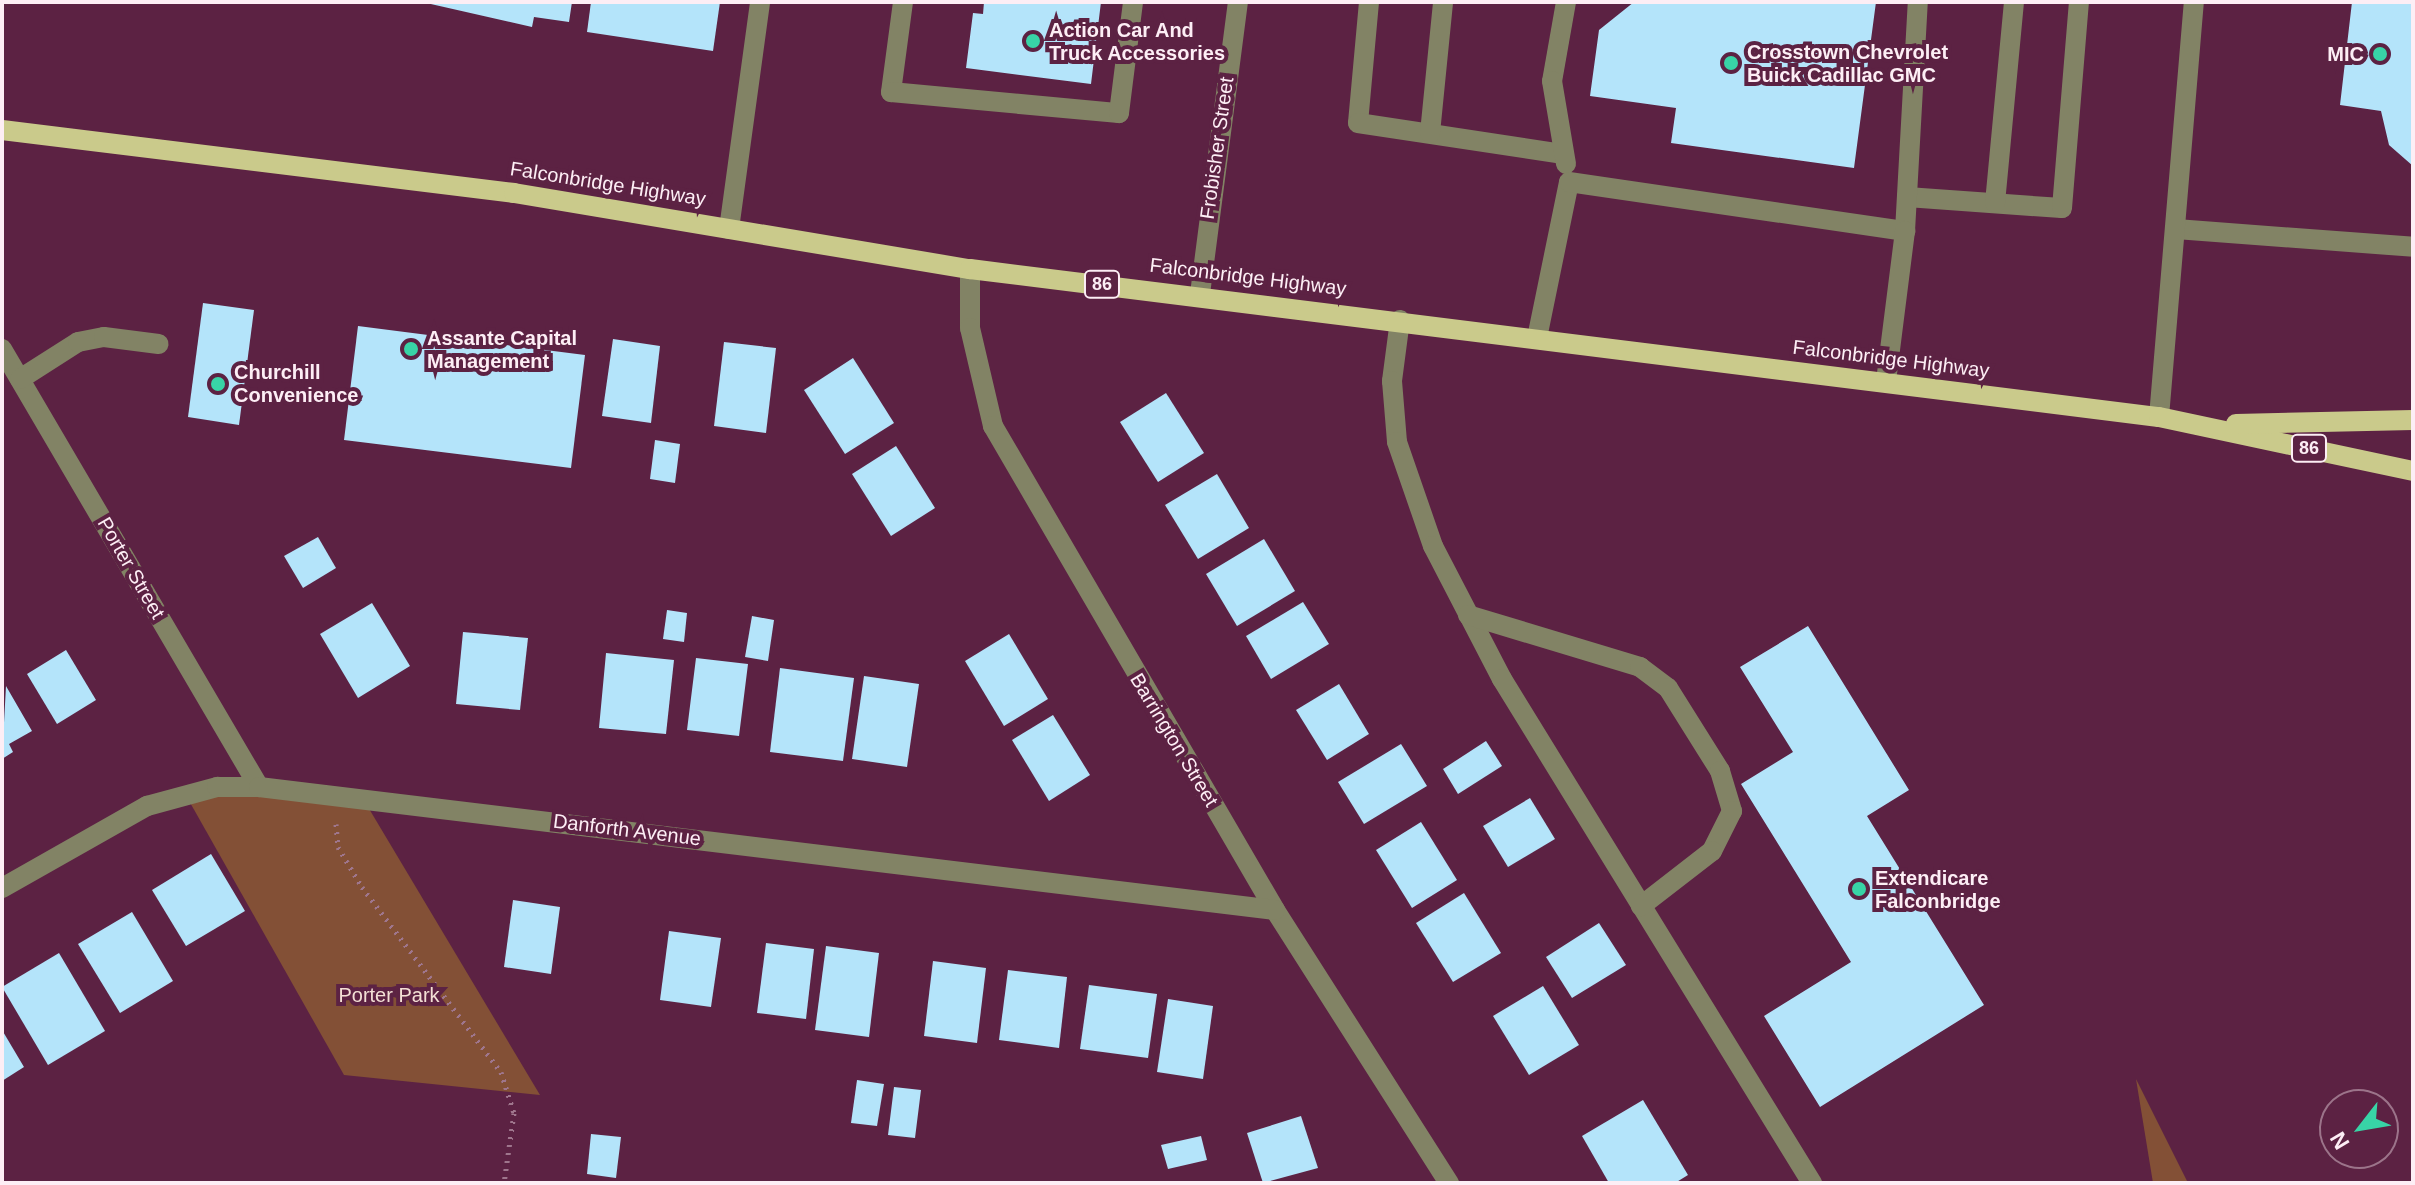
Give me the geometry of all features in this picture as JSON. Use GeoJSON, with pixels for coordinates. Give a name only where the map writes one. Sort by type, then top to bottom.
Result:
{"type":"FeatureCollection","features":[{"type":"Feature","properties":{"kind":"main road","name":"Falconbridge Highway"},"geometry":{"type":"LineString","coordinates":[[2,130],[514,193],[970,269],[1200,294],[2159,417],[2204,424],[2413,471]]}},
{"type":"Feature","properties":{"kind":"main road","name":"Falconbridge Highway"},"geometry":{"type":"LineString","coordinates":[[2204,424],[2413,420]]}},
{"type":"Feature","properties":{"kind":"street"},"geometry":{"type":"LineString","coordinates":[[729,229],[760,2]]}},
{"type":"Feature","properties":{"kind":"street"},"geometry":{"type":"LineString","coordinates":[[903,2],[891,92],[1119,113],[1133,2]]}},
{"type":"Feature","properties":{"kind":"street","name":"Frobisher Street"},"geometry":{"type":"LineString","coordinates":[[1200,294],[1238,2]]}},
{"type":"Feature","properties":{"kind":"street"},"geometry":{"type":"LineString","coordinates":[[1369,2],[1358,123],[1564,154]]}},
{"type":"Feature","properties":{"kind":"street"},"geometry":{"type":"LineString","coordinates":[[1430,133],[1443,2]]}},
{"type":"Feature","properties":{"kind":"street"},"geometry":{"type":"LineString","coordinates":[[1537,338],[1569,182],[1552,81],[1566,2]]}},
{"type":"Feature","properties":{"kind":"street"},"geometry":{"type":"LineString","coordinates":[[1886,382],[1905,231],[1918,2]]}},
{"type":"Feature","properties":{"kind":"street"},"geometry":{"type":"LineString","coordinates":[[1995,203],[2014,2]]}},
{"type":"Feature","properties":{"kind":"street"},"geometry":{"type":"LineString","coordinates":[[1907,197],[2062,208],[2079,2]]}},
{"type":"Feature","properties":{"kind":"street"},"geometry":{"type":"LineString","coordinates":[[2159,417],[2194,2]]}},
{"type":"Feature","properties":{"kind":"street"},"geometry":{"type":"LineString","coordinates":[[1569,182],[1905,231]]}},
{"type":"Feature","properties":{"kind":"street"},"geometry":{"type":"LineString","coordinates":[[2176,229],[2413,247]]}},
{"type":"Feature","properties":{"kind":"street","name":"Barrington Street"},"geometry":{"type":"LineString","coordinates":[[970,269],[970,328],[993,426],[1275,910],[1449,1183]]}},
{"type":"Feature","properties":{"kind":"street"},"geometry":{"type":"LineString","coordinates":[[1400,320],[1392,381],[1404,476],[1468,615],[1641,906],[1812,1183]]}},
{"type":"Feature","properties":{"kind":"street"},"geometry":{"type":"LineString","coordinates":[[20,379],[78,342],[104,337],[159,344]]}},
{"type":"Feature","properties":{"kind":"street","name":"Porter Street"},"geometry":{"type":"LineString","coordinates":[[2,349],[259,787]]}},
{"type":"Feature","properties":{"kind":"street"},"geometry":{"type":"LineString","coordinates":[[1468,615],[1640,667],[1668,688],[1720,771],[1732,811],[1712,851],[1641,906]]}},
{"type":"Feature","properties":{"kind":"street","name":"Danforth Avenue"},"geometry":{"type":"LineString","coordinates":[[2,888],[147,806],[217,787],[259,787],[333,793],[1275,910]]}},
{"type":"Feature","properties":{"kind":"path"},"geometry":{"type":"LineString","coordinates":[[333,793],[338,847],[510,1093],[504,1183]]}},
{"type":"Feature","properties":{"kind":"green space","name":"Porter Park"},"geometry":{"type":"Polygon","coordinates":[[[217,791],[365,802],[540,1095],[344,1075],[188,799],[217,791]]]}},
{"type":"Feature","properties":{"kind":"green space"},"geometry":{"type":"Polygon","coordinates":[[[2136,1079],[2188,1183],[2153,1183],[2136,1079]]]}},
{"type":"Feature","properties":{"kind":"building"},"geometry":{"type":"Polygon","coordinates":[[[422,2],[572,2],[569,22],[534,17],[532,27],[422,2]]]}},
{"type":"Feature","properties":{"kind":"building"},"geometry":{"type":"Polygon","coordinates":[[[591,2],[720,2],[713,51],[587,32],[591,2]]]}},
{"type":"Feature","properties":{"kind":"building","name":"Action Car And Truck Accessories"},"geometry":{"type":"Polygon","coordinates":[[[984,2],[1101,2],[1091,84],[966,68],[973,13],[983,14],[984,2]]]}},
{"type":"Feature","properties":{"kind":"building","name":"Crosstown Chevrolet Buick Cadillac GMC"},"geometry":{"type":"Polygon","coordinates":[[[1634,2],[1876,2],[1854,168],[1671,143],[1676,108],[1590,96],[1599,30],[1634,2]]]}},
{"type":"Feature","properties":{"kind":"building","name":"MIC"},"geometry":{"type":"Polygon","coordinates":[[[2352,2],[2413,2],[2413,166],[2389,145],[2381,111],[2340,105],[2352,2]]]}},
{"type":"Feature","properties":{"kind":"building","name":"Churchill Convenience"},"geometry":{"type":"Polygon","coordinates":[[[203,303],[254,310],[239,425],[188,417],[203,303]]]}},
{"type":"Feature","properties":{"kind":"building"},"geometry":{"type":"Polygon","coordinates":[[[358,326],[585,355],[571,468],[344,440],[358,326]]]}},
{"type":"Feature","properties":{"kind":"building"},"geometry":{"type":"Polygon","coordinates":[[[613,339],[660,346],[651,423],[602,416],[613,339]]]}},
{"type":"Feature","properties":{"kind":"building"},"geometry":{"type":"Polygon","coordinates":[[[724,342],[776,348],[766,433],[714,426],[724,342]]]}},
{"type":"Feature","properties":{"kind":"building"},"geometry":{"type":"Polygon","coordinates":[[[853,358],[894,423],[845,454],[804,390],[853,358]]]}},
{"type":"Feature","properties":{"kind":"building"},"geometry":{"type":"Polygon","coordinates":[[[1166,393],[1204,453],[1158,482],[1120,422],[1166,393]]]}},
{"type":"Feature","properties":{"kind":"building"},"geometry":{"type":"Polygon","coordinates":[[[655,440],[680,444],[675,483],[650,479],[655,440]]]}},
{"type":"Feature","properties":{"kind":"building"},"geometry":{"type":"Polygon","coordinates":[[[896,446],[935,508],[891,536],[852,474],[896,446]]]}},
{"type":"Feature","properties":{"kind":"building"},"geometry":{"type":"Polygon","coordinates":[[[1217,474],[1249,528],[1198,559],[1165,505],[1217,474]]]}},
{"type":"Feature","properties":{"kind":"building"},"geometry":{"type":"Polygon","coordinates":[[[318,537],[336,568],[303,588],[284,556],[318,537]]]}},
{"type":"Feature","properties":{"kind":"building"},"geometry":{"type":"Polygon","coordinates":[[[1264,539],[1295,591],[1237,626],[1206,574],[1264,539]]]}},
{"type":"Feature","properties":{"kind":"building"},"geometry":{"type":"Polygon","coordinates":[[[1303,602],[1329,644],[1271,679],[1246,636],[1303,602]]]}},
{"type":"Feature","properties":{"kind":"building"},"geometry":{"type":"Polygon","coordinates":[[[372,603],[410,666],[358,698],[320,634],[372,603]]]}},
{"type":"Feature","properties":{"kind":"building"},"geometry":{"type":"Polygon","coordinates":[[[667,610],[687,613],[684,642],[663,639],[667,610]]]}},
{"type":"Feature","properties":{"kind":"building"},"geometry":{"type":"Polygon","coordinates":[[[752,616],[774,620],[768,661],[745,657],[752,616]]]}},
{"type":"Feature","properties":{"kind":"building","name":"Extendicare Falconbridge"},"geometry":{"type":"Polygon","coordinates":[[[1808,626],[1909,790],[1867,816],[1984,1005],[1820,1107],[1764,1016],[1851,962],[1741,784],[1793,752],[1740,667],[1808,626]]]}},
{"type":"Feature","properties":{"kind":"building"},"geometry":{"type":"Polygon","coordinates":[[[463,632],[528,638],[520,710],[456,704],[463,632]]]}},
{"type":"Feature","properties":{"kind":"building"},"geometry":{"type":"Polygon","coordinates":[[[1009,634],[1048,699],[1004,726],[965,661],[1009,634]]]}},
{"type":"Feature","properties":{"kind":"building"},"geometry":{"type":"Polygon","coordinates":[[[66,650],[96,700],[57,724],[27,674],[66,650]]]}},
{"type":"Feature","properties":{"kind":"building"},"geometry":{"type":"Polygon","coordinates":[[[606,653],[674,660],[666,734],[599,728],[606,653]]]}},
{"type":"Feature","properties":{"kind":"building"},"geometry":{"type":"Polygon","coordinates":[[[696,658],[748,664],[739,736],[687,730],[696,658]]]}},
{"type":"Feature","properties":{"kind":"building"},"geometry":{"type":"Polygon","coordinates":[[[780,668],[854,678],[843,761],[770,752],[780,668]]]}},
{"type":"Feature","properties":{"kind":"building"},"geometry":{"type":"Polygon","coordinates":[[[864,676],[919,684],[907,767],[852,759],[864,676]]]}},
{"type":"Feature","properties":{"kind":"building"},"geometry":{"type":"Polygon","coordinates":[[[1339,684],[1369,734],[1327,760],[1296,710],[1339,684]]]}},
{"type":"Feature","properties":{"kind":"building"},"geometry":{"type":"Polygon","coordinates":[[[6,686],[32,731],[9,744],[13,752],[2,759],[6,686]]]}},
{"type":"Feature","properties":{"kind":"building"},"geometry":{"type":"Polygon","coordinates":[[[1053,715],[1090,775],[1049,801],[1012,740],[1053,715]]]}},
{"type":"Feature","properties":{"kind":"building"},"geometry":{"type":"Polygon","coordinates":[[[1486,741],[1502,766],[1458,794],[1443,769],[1486,741]]]}},
{"type":"Feature","properties":{"kind":"building"},"geometry":{"type":"Polygon","coordinates":[[[1401,744],[1427,786],[1364,824],[1338,782],[1401,744]]]}},
{"type":"Feature","properties":{"kind":"building"},"geometry":{"type":"Polygon","coordinates":[[[1530,798],[1555,839],[1508,867],[1483,826],[1530,798]]]}},
{"type":"Feature","properties":{"kind":"building"},"geometry":{"type":"Polygon","coordinates":[[[1421,822],[1457,880],[1412,908],[1376,850],[1421,822]]]}},
{"type":"Feature","properties":{"kind":"building"},"geometry":{"type":"Polygon","coordinates":[[[211,854],[245,911],[186,946],[152,890],[211,854]]]}},
{"type":"Feature","properties":{"kind":"building"},"geometry":{"type":"Polygon","coordinates":[[[1464,893],[1501,953],[1453,982],[1416,923],[1464,893]]]}},
{"type":"Feature","properties":{"kind":"building"},"geometry":{"type":"Polygon","coordinates":[[[513,900],[560,907],[551,974],[504,967],[513,900]]]}},
{"type":"Feature","properties":{"kind":"building"},"geometry":{"type":"Polygon","coordinates":[[[132,912],[173,981],[120,1013],[78,944],[132,912]]]}},
{"type":"Feature","properties":{"kind":"building"},"geometry":{"type":"Polygon","coordinates":[[[1599,923],[1626,965],[1572,998],[1546,957],[1599,923]]]}},
{"type":"Feature","properties":{"kind":"building"},"geometry":{"type":"Polygon","coordinates":[[[669,931],[721,938],[711,1007],[660,1000],[669,931]]]}},
{"type":"Feature","properties":{"kind":"building"},"geometry":{"type":"Polygon","coordinates":[[[766,943],[814,949],[806,1019],[757,1013],[766,943]]]}},
{"type":"Feature","properties":{"kind":"building"},"geometry":{"type":"Polygon","coordinates":[[[826,946],[879,953],[869,1037],[815,1030],[826,946]]]}},
{"type":"Feature","properties":{"kind":"building"},"geometry":{"type":"Polygon","coordinates":[[[59,953],[105,1031],[48,1065],[2,987],[59,953]]]}},
{"type":"Feature","properties":{"kind":"building"},"geometry":{"type":"Polygon","coordinates":[[[933,961],[986,968],[977,1043],[924,1036],[933,961]]]}},
{"type":"Feature","properties":{"kind":"building"},"geometry":{"type":"Polygon","coordinates":[[[1008,970],[1067,977],[1059,1048],[999,1040],[1008,970]]]}},
{"type":"Feature","properties":{"kind":"building"},"geometry":{"type":"Polygon","coordinates":[[[1089,985],[1157,994],[1148,1058],[1080,1049],[1089,985]]]}},
{"type":"Feature","properties":{"kind":"building"},"geometry":{"type":"Polygon","coordinates":[[[1543,986],[1579,1045],[1529,1075],[1493,1016],[1543,986]]]}},
{"type":"Feature","properties":{"kind":"building"},"geometry":{"type":"Polygon","coordinates":[[[1168,999],[1213,1006],[1203,1079],[1157,1072],[1168,999]]]}},
{"type":"Feature","properties":{"kind":"building"},"geometry":{"type":"Polygon","coordinates":[[[2,1030],[24,1067],[2,1081],[2,1030]]]}},
{"type":"Feature","properties":{"kind":"building"},"geometry":{"type":"Polygon","coordinates":[[[857,1080],[884,1084],[877,1126],[851,1123],[857,1080]]]}},
{"type":"Feature","properties":{"kind":"building"},"geometry":{"type":"Polygon","coordinates":[[[894,1087],[921,1090],[915,1138],[888,1135],[894,1087]]]}},
{"type":"Feature","properties":{"kind":"building"},"geometry":{"type":"Polygon","coordinates":[[[1643,1100],[1688,1175],[1675,1183],[1609,1183],[1582,1136],[1643,1100]]]}},
{"type":"Feature","properties":{"kind":"building"},"geometry":{"type":"Polygon","coordinates":[[[1301,1116],[1318,1168],[1263,1183],[1247,1133],[1301,1116]]]}},
{"type":"Feature","properties":{"kind":"building"},"geometry":{"type":"Polygon","coordinates":[[[591,1134],[621,1137],[616,1178],[587,1174],[591,1134]]]}},
{"type":"Feature","properties":{"kind":"building"},"geometry":{"type":"Polygon","coordinates":[[[1201,1136],[1207,1160],[1168,1169],[1161,1145],[1201,1136]]]}},
{"type":"Feature","properties":{"kind":"place","name":"Action Car And Truck Accessories"},"geometry":{"type":"Point","coordinates":[1033,41]}},
{"type":"Feature","properties":{"kind":"place","name":"MIC"},"geometry":{"type":"Point","coordinates":[2380,54]}},
{"type":"Feature","properties":{"kind":"place","name":"Crosstown Chevrolet Buick Cadillac GMC"},"geometry":{"type":"Point","coordinates":[1731,63]}},
{"type":"Feature","properties":{"kind":"place","name":"Assante Capital Management"},"geometry":{"type":"Point","coordinates":[411,349]}},
{"type":"Feature","properties":{"kind":"place","name":"Churchill Convenience"},"geometry":{"type":"Point","coordinates":[218,384]}},
{"type":"Feature","properties":{"kind":"place","name":"Extendicare Falconbridge"},"geometry":{"type":"Point","coordinates":[1859,889]}}]}
